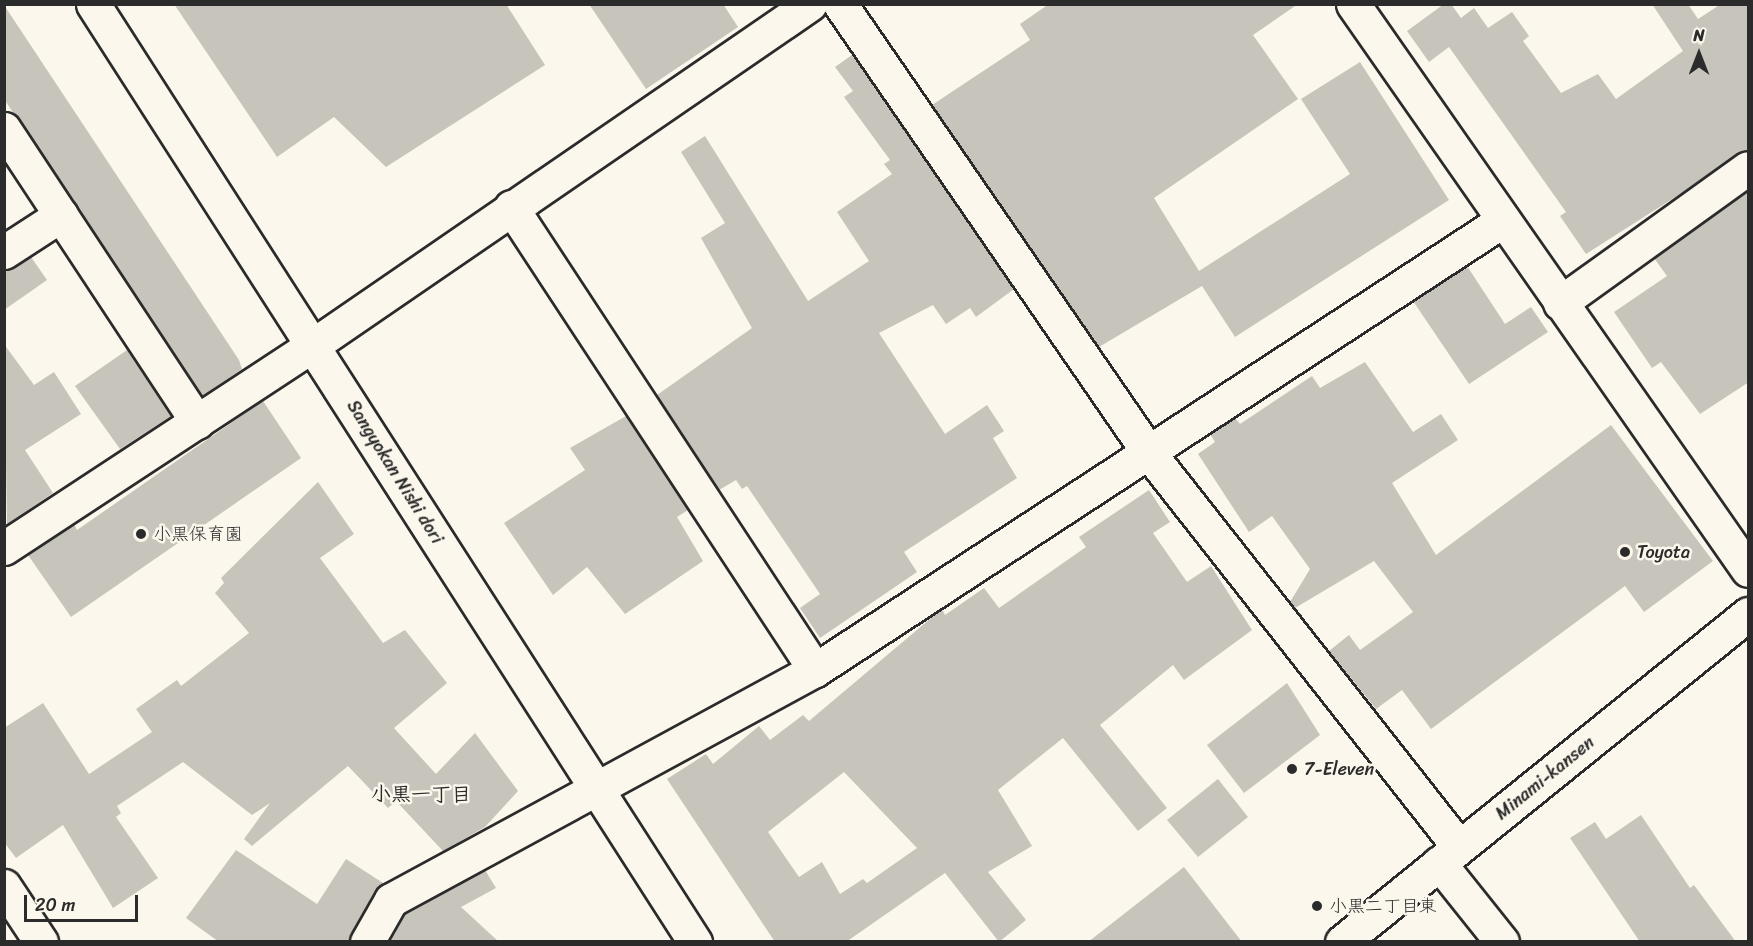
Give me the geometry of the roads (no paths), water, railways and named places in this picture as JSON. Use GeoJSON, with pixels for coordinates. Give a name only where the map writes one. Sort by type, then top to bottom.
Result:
{"type":"FeatureCollection","features":[{"type":"Feature","properties":{"kind":"street","name":"Sangyokan Nishi dori"},"geometry":{"type":"LineString","coordinates":[[93,4],[315,344],[595,792],[695,942]]}},
{"type":"Feature","properties":{"kind":"street"},"geometry":{"type":"LineString","coordinates":[[4,548],[315,344],[511,207],[810,4]]}},
{"type":"Feature","properties":{"kind":"street"},"geometry":{"type":"LineString","coordinates":[[840,4],[1149,453],[1449,855],[1502,942]]}},
{"type":"Feature","properties":{"kind":"street"},"geometry":{"type":"LineString","coordinates":[[1353,4],[1502,221],[1749,570]]}},
{"type":"Feature","properties":{"kind":"street"},"geometry":{"type":"LineString","coordinates":[[4,129],[197,422]]}},
{"type":"Feature","properties":{"kind":"street"},"geometry":{"type":"LineString","coordinates":[[1560,303],[1749,168]]}},
{"type":"Feature","properties":{"kind":"street"},"geometry":{"type":"LineString","coordinates":[[511,207],[815,670]]}},
{"type":"Feature","properties":{"kind":"street"},"geometry":{"type":"LineString","coordinates":[[4,252],[62,215]]}},
{"type":"Feature","properties":{"kind":"street"},"geometry":{"type":"LineString","coordinates":[[367,942],[391,900],[595,792],[815,670],[1502,221]]}},
{"type":"Feature","properties":{"kind":"street","name":"Minami-kansen"},"geometry":{"type":"LineString","coordinates":[[1341,942],[1749,614]]}},
{"type":"Feature","properties":{"kind":"street"},"geometry":{"type":"LineString","coordinates":[[4,886],[41,942]]}},
{"type":"Feature","properties":{"kind":"place","name":"小黒保育園"},"geometry":{"type":"Point","coordinates":[141,534]}},
{"type":"Feature","properties":{"kind":"place","name":"Toyota"},"geometry":{"type":"Point","coordinates":[1625,552]}},
{"type":"Feature","properties":{"kind":"place","name":"7-Eleven"},"geometry":{"type":"Point","coordinates":[1292,769]}},
{"type":"Feature","properties":{"kind":"place","name":"小黒二丁目東"},"geometry":{"type":"Point","coordinates":[1317,906]}},
{"type":"Feature","properties":{"kind":"district","name":"小黒一丁目"},"geometry":{"type":"Point","coordinates":[421,794]}}]}
